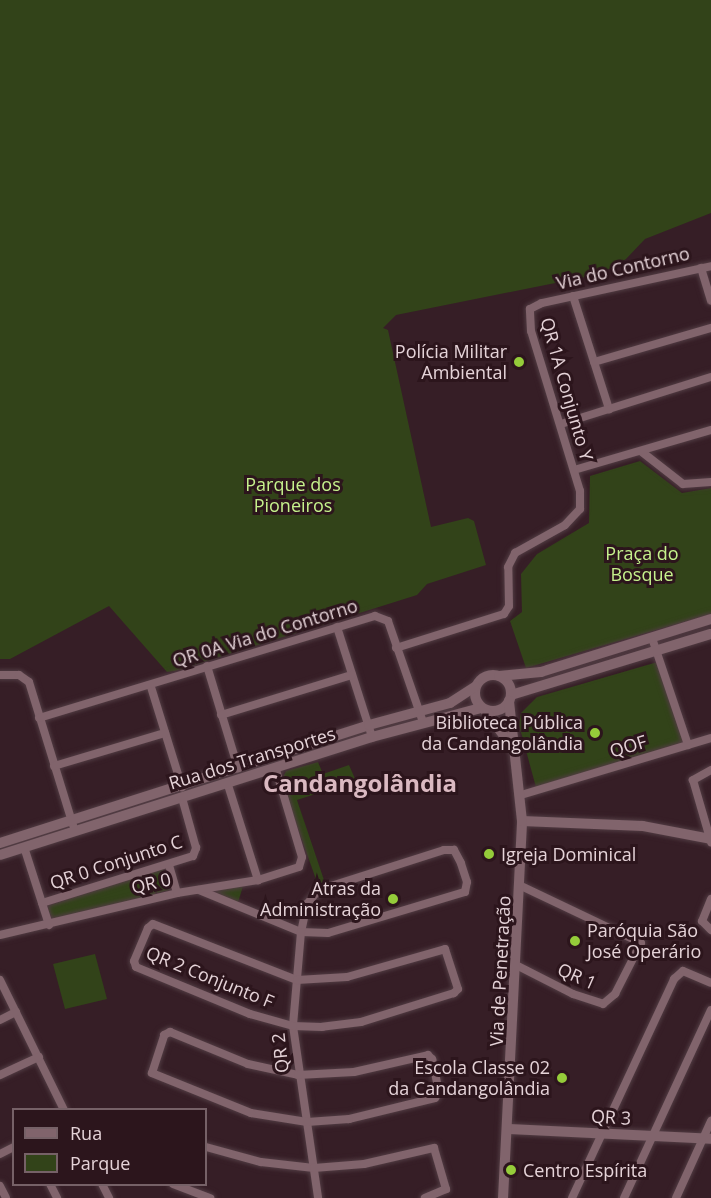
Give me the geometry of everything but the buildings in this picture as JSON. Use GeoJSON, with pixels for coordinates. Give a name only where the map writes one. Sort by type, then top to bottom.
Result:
{"type":"FeatureCollection","features":[{"type":"Feature","properties":{"kind":"street","name":"Via do Contorno"},"geometry":{"type":"LineString","coordinates":[[542,303],[711,266]]}},
{"type":"Feature","properties":{"kind":"street"},"geometry":{"type":"LineString","coordinates":[[701,268],[711,301]]}},
{"type":"Feature","properties":{"kind":"street"},"geometry":{"type":"LineString","coordinates":[[573,296],[609,409]]}},
{"type":"Feature","properties":{"kind":"street","name":"QR 1A Conjunto Y"},"geometry":{"type":"LineString","coordinates":[[396,648],[504,614],[508,606],[510,560],[521,547],[549,536],[577,514],[579,491],[574,471],[529,323],[530,309],[542,303]]}},
{"type":"Feature","properties":{"kind":"street"},"geometry":{"type":"LineString","coordinates":[[594,363],[711,328]]}},
{"type":"Feature","properties":{"kind":"street"},"geometry":{"type":"LineString","coordinates":[[561,424],[711,377]]}},
{"type":"Feature","properties":{"kind":"street"},"geometry":{"type":"LineString","coordinates":[[574,471],[711,430]]}},
{"type":"Feature","properties":{"kind":"street"},"geometry":{"type":"LineString","coordinates":[[642,452],[683,484],[711,482]]}},
{"type":"Feature","properties":{"kind":"street","name":"QR 0A Via do Contorno"},"geometry":{"type":"LineString","coordinates":[[39,718],[151,687],[207,666],[375,616],[388,621],[396,648]]}},
{"type":"Feature","properties":{"kind":"street"},"geometry":{"type":"LineString","coordinates":[[711,619],[541,672],[484,676],[475,687],[475,698],[483,709],[499,710],[510,698],[711,634]]}},
{"type":"Feature","properties":{"kind":"street"},"geometry":{"type":"LineString","coordinates":[[337,627],[372,737]]}},
{"type":"Feature","properties":{"kind":"street"},"geometry":{"type":"LineString","coordinates":[[652,638],[688,744]]}},
{"type":"Feature","properties":{"kind":"street"},"geometry":{"type":"LineString","coordinates":[[396,648],[420,718]]}},
{"type":"Feature","properties":{"kind":"street"},"geometry":{"type":"LineString","coordinates":[[207,666],[238,768]]}},
{"type":"Feature","properties":{"kind":"street"},"geometry":{"type":"LineString","coordinates":[[0,675],[26,678],[73,825]]}},
{"type":"Feature","properties":{"kind":"street"},"geometry":{"type":"LineString","coordinates":[[221,715],[352,675]]}},
{"type":"Feature","properties":{"kind":"street"},"geometry":{"type":"LineString","coordinates":[[499,676],[510,687],[510,698]]}},
{"type":"Feature","properties":{"kind":"street"},"geometry":{"type":"LineString","coordinates":[[151,687],[182,792]]}},
{"type":"Feature","properties":{"kind":"street","name":"Rua dos Transportes"},"geometry":{"type":"LineString","coordinates":[[182,792],[228,785],[372,737],[420,718],[475,687]]}},
{"type":"Feature","properties":{"kind":"street","name":"Via de Penetração"},"geometry":{"type":"LineString","coordinates":[[503,1198],[509,1129],[522,821],[521,795],[511,745],[510,698]]}},
{"type":"Feature","properties":{"kind":"street","name":"Rua dos Transportes"},"geometry":{"type":"LineString","coordinates":[[0,843],[73,825],[182,792],[238,768],[369,725],[483,709]]}},
{"type":"Feature","properties":{"kind":"street","name":"Via de Penetração"},"geometry":{"type":"LineString","coordinates":[[483,709],[511,745]]}},
{"type":"Feature","properties":{"kind":"street"},"geometry":{"type":"LineString","coordinates":[[54,766],[165,733]]}},
{"type":"Feature","properties":{"kind":"street","name":"QOF"},"geometry":{"type":"LineString","coordinates":[[521,795],[711,738]]}},
{"type":"Feature","properties":{"kind":"street"},"geometry":{"type":"LineString","coordinates":[[250,765],[255,777]]}},
{"type":"Feature","properties":{"kind":"street","name":"QR 0"},"geometry":{"type":"LineString","coordinates":[[0,935],[177,893],[258,880],[299,867],[302,857],[276,770]]}},
{"type":"Feature","properties":{"kind":"street"},"geometry":{"type":"LineString","coordinates":[[522,821],[643,826],[711,840],[693,780],[711,770]]}},
{"type":"Feature","properties":{"kind":"street"},"geometry":{"type":"LineString","coordinates":[[228,785],[258,880]]}},
{"type":"Feature","properties":{"kind":"street","name":"QR 0 Conjunto C"},"geometry":{"type":"LineString","coordinates":[[42,903],[193,856],[196,848],[182,792]]}},
{"type":"Feature","properties":{"kind":"street","name":"Rua dos Transportes"},"geometry":{"type":"LineString","coordinates":[[0,855],[73,825]]}},
{"type":"Feature","properties":{"kind":"street"},"geometry":{"type":"LineString","coordinates":[[24,847],[49,925]]}},
{"type":"Feature","properties":{"kind":"street","name":"QR 2"},"geometry":{"type":"LineString","coordinates":[[301,933],[328,933],[360,926],[462,894],[467,882],[457,854],[448,849],[328,887],[313,896],[307,904],[301,933],[293,1026],[298,1075],[318,1198]]}},
{"type":"Feature","properties":{"kind":"street"},"geometry":{"type":"LineString","coordinates":[[170,865],[177,893]]}},
{"type":"Feature","properties":{"kind":"street","name":"QR 1"},"geometry":{"type":"LineString","coordinates":[[516,965],[573,994],[603,1004],[615,994],[641,943],[521,886]]}},
{"type":"Feature","properties":{"kind":"street"},"geometry":{"type":"LineString","coordinates":[[199,890],[301,933]]}},
{"type":"Feature","properties":{"kind":"street"},"geometry":{"type":"LineString","coordinates":[[711,899],[702,921],[711,930]]}},
{"type":"Feature","properties":{"kind":"street","name":"QR 2 Conjunto F"},"geometry":{"type":"LineString","coordinates":[[293,1026],[219,1002],[134,963],[148,928],[153,924],[297,980]]}},
{"type":"Feature","properties":{"kind":"street"},"geometry":{"type":"LineString","coordinates":[[293,1026],[322,1027],[361,1022],[454,993],[458,989],[446,949],[347,977],[297,980]]}},
{"type":"Feature","properties":{"kind":"street"},"geometry":{"type":"LineString","coordinates":[[572,1198],[677,974],[683,971],[711,983]]}},
{"type":"Feature","properties":{"kind":"street"},"geometry":{"type":"LineString","coordinates":[[0,980],[63,1108]]}},
{"type":"Feature","properties":{"kind":"street"},"geometry":{"type":"LineString","coordinates":[[624,1198],[711,1010]]}},
{"type":"Feature","properties":{"kind":"street"},"geometry":{"type":"LineString","coordinates":[[0,1020],[16,1012]]}},
{"type":"Feature","properties":{"kind":"street"},"geometry":{"type":"LineString","coordinates":[[170,1032],[248,1064],[298,1075],[347,1073],[428,1055],[432,1059],[439,1092],[435,1098],[363,1117],[307,1122],[223,1104],[155,1075],[150,1070],[164,1035],[170,1032]]}},
{"type":"Feature","properties":{"kind":"street"},"geometry":{"type":"LineString","coordinates":[[0,1075],[39,1057]]}},
{"type":"Feature","properties":{"kind":"street"},"geometry":{"type":"LineString","coordinates":[[676,1198],[707,1138],[711,1121]]}},
{"type":"Feature","properties":{"kind":"street","name":"QR 3"},"geometry":{"type":"LineString","coordinates":[[509,1129],[707,1138]]}},
{"type":"Feature","properties":{"kind":"street"},"geometry":{"type":"LineString","coordinates":[[207,1147],[261,1162],[314,1168],[364,1164],[434,1148],[446,1188],[425,1198]]}},
{"type":"Feature","properties":{"kind":"street"},"geometry":{"type":"LineString","coordinates":[[0,1186],[6,1198]]}},
{"type":"Feature","properties":{"kind":"street"},"geometry":{"type":"LineString","coordinates":[[176,1186],[210,1198]]}},
{"type":"Feature","properties":{"kind":"green space","name":"Parque dos Pioneiros"},"geometry":{"type":"Polygon","coordinates":[[[0,0],[711,0],[711,213],[645,239],[626,259],[600,274],[396,315],[383,328],[388,330],[431,527],[468,518],[474,521],[486,565],[427,584],[417,595],[175,671],[167,672],[109,606],[10,659],[0,659],[0,0]]]}},
{"type":"Feature","properties":{"kind":"green space","name":"Praça do Bosque"},"geometry":{"type":"Polygon","coordinates":[[[640,461],[682,493],[711,488],[711,614],[526,668],[510,621],[522,612],[521,574],[537,554],[589,523],[590,476],[640,461]]]}},
{"type":"Feature","properties":{"kind":"green space"},"geometry":{"type":"Polygon","coordinates":[[[661,661],[689,742],[537,791],[519,725],[521,713],[537,697],[661,661]]]}},
{"type":"Feature","properties":{"kind":"green space"},"geometry":{"type":"Polygon","coordinates":[[[318,762],[323,774],[349,765],[356,781],[297,800],[325,883],[318,885],[281,781],[286,771],[318,762]]]}},
{"type":"Feature","properties":{"kind":"green space"},"geometry":{"type":"Polygon","coordinates":[[[164,869],[170,890],[157,893],[151,872],[164,869]]]}},
{"type":"Feature","properties":{"kind":"green space"},"geometry":{"type":"Polygon","coordinates":[[[150,872],[156,894],[53,922],[47,906],[150,872]]]}},
{"type":"Feature","properties":{"kind":"green space"},"geometry":{"type":"Polygon","coordinates":[[[243,886],[237,906],[206,891],[243,886]]]}},
{"type":"Feature","properties":{"kind":"green space"},"geometry":{"type":"Polygon","coordinates":[[[95,954],[107,999],[65,1009],[53,964],[95,954]]]}},
{"type":"Feature","properties":{"kind":"place","name":"Polícia Militar Ambiental"},"geometry":{"type":"Point","coordinates":[519,362]}},
{"type":"Feature","properties":{"kind":"place","name":"Biblioteca Pública da Candangolândia"},"geometry":{"type":"Point","coordinates":[595,733]}},
{"type":"Feature","properties":{"kind":"place","name":"Igreja Dominical"},"geometry":{"type":"Point","coordinates":[489,854]}},
{"type":"Feature","properties":{"kind":"place","name":"Atras da Administração"},"geometry":{"type":"Point","coordinates":[393,899]}},
{"type":"Feature","properties":{"kind":"place","name":"Paróquia São José Operário"},"geometry":{"type":"Point","coordinates":[575,941]}},
{"type":"Feature","properties":{"kind":"place","name":"Escola Classe 02 da Candangolândia"},"geometry":{"type":"Point","coordinates":[562,1078]}},
{"type":"Feature","properties":{"kind":"place","name":"Centro Espírita"},"geometry":{"type":"Point","coordinates":[511,1170]}},
{"type":"Feature","properties":{"kind":"district","name":"Candangolândia"},"geometry":{"type":"Point","coordinates":[360,783]}}]}
